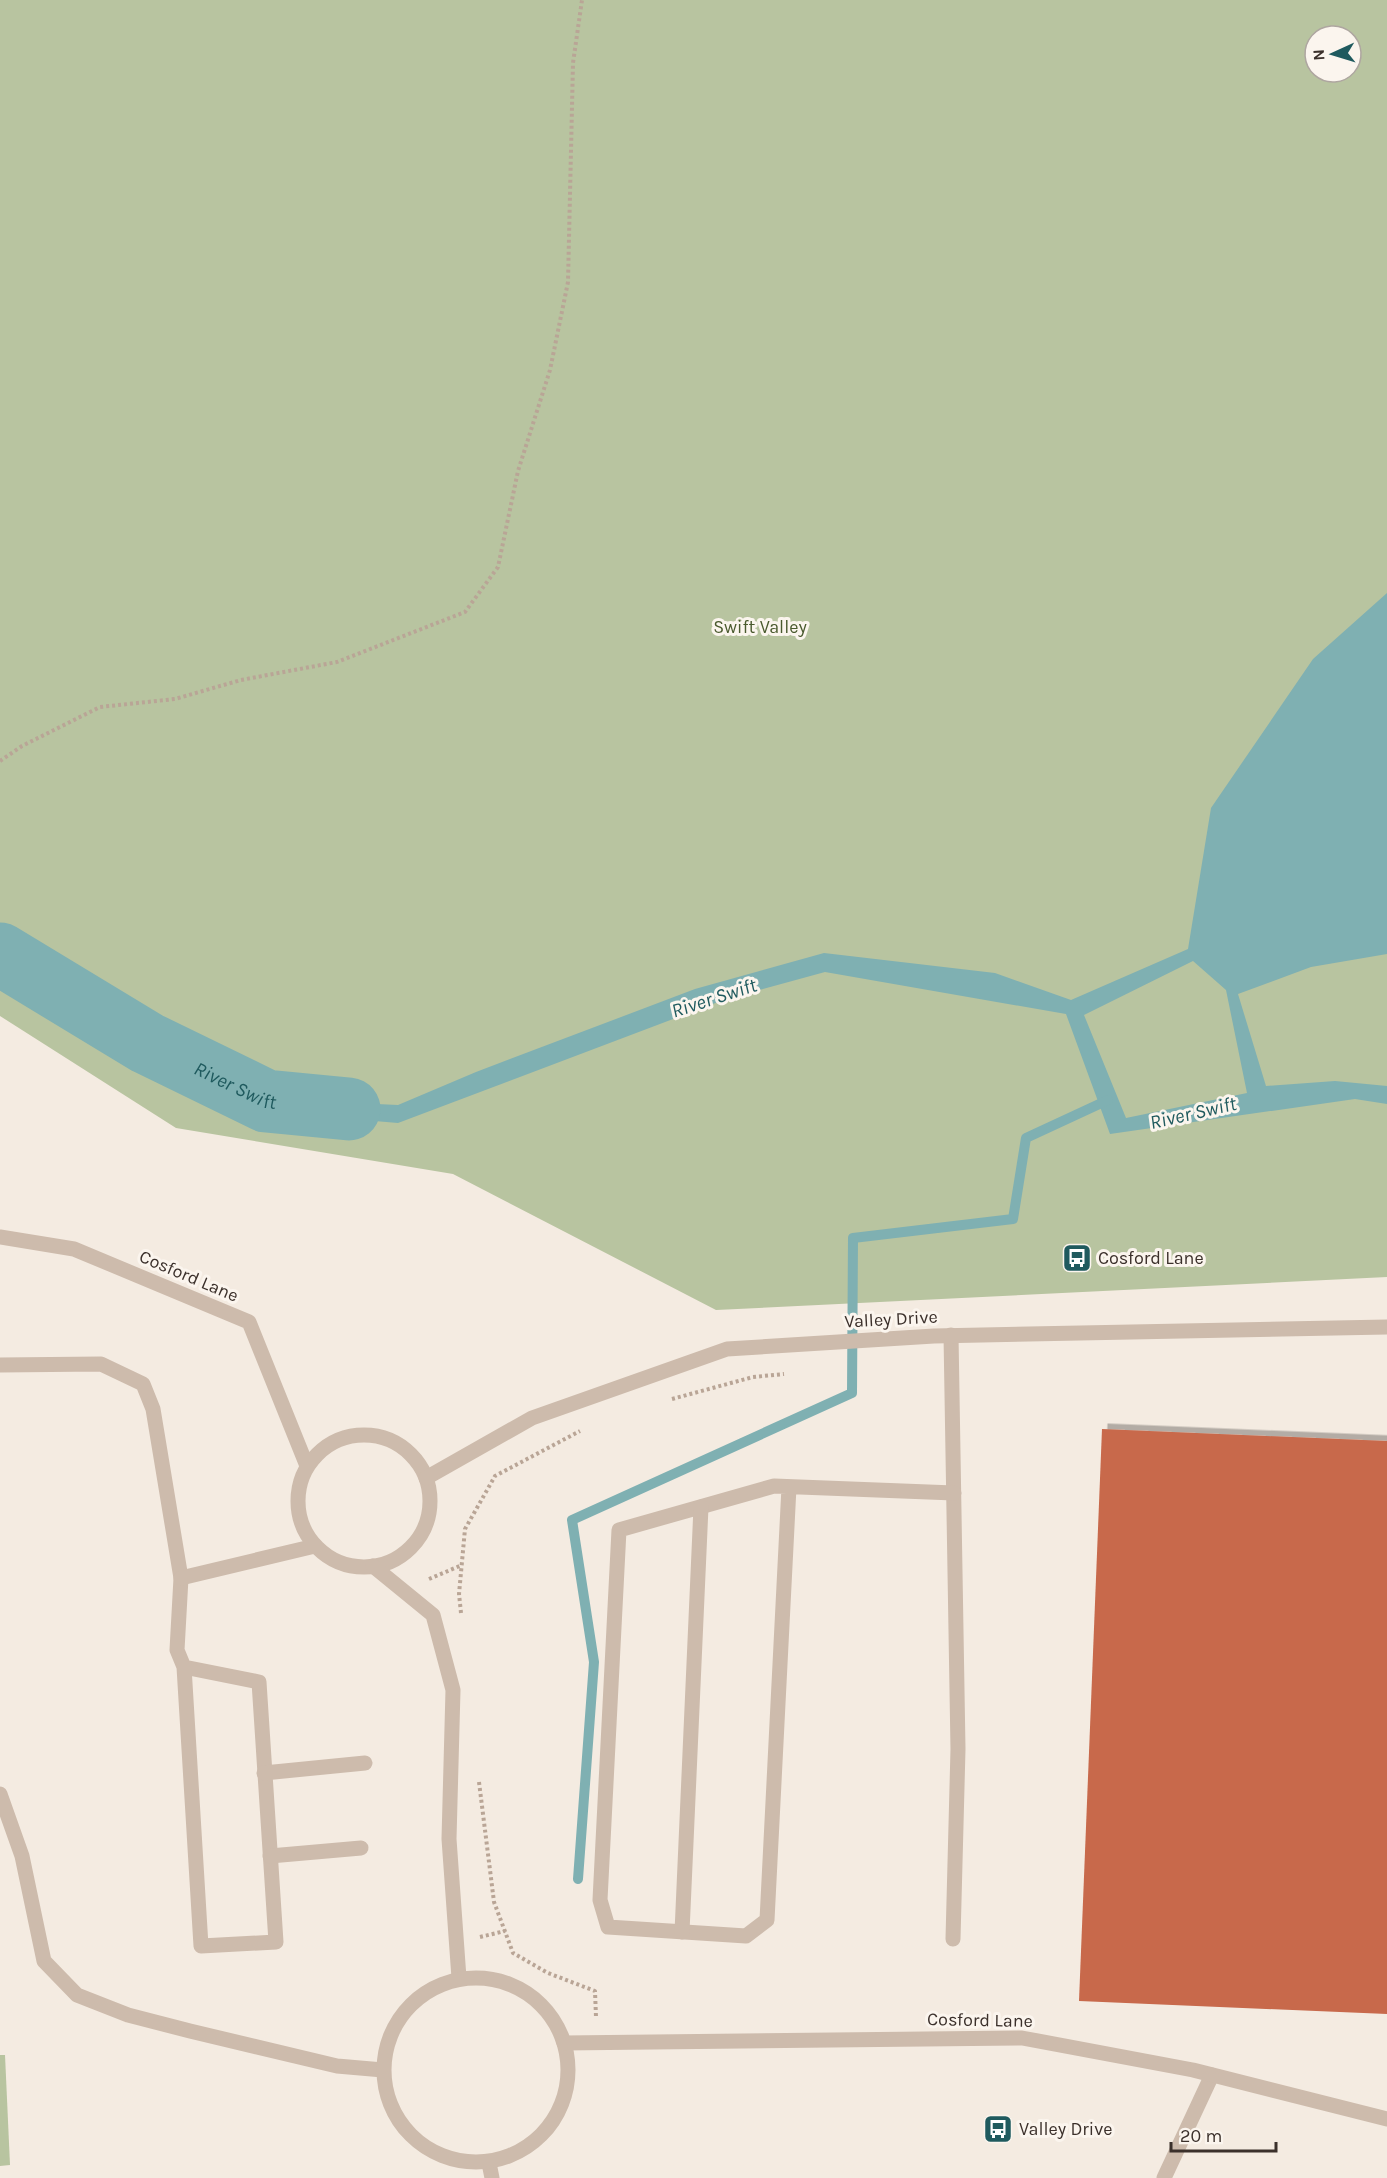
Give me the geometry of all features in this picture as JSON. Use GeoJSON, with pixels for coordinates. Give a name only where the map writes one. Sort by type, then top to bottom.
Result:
{"type":"FeatureCollection","features":[{"type":"Feature","properties":{"kind":"street","name":"Cosford Lane"},"geometry":{"type":"LineString","coordinates":[[0,1238],[74,1249],[249,1322],[307,1466]]}},
{"type":"Feature","properties":{"kind":"street","name":"Valley Drive"},"geometry":{"type":"LineString","coordinates":[[426,1478],[532,1418],[727,1349],[951,1335],[1387,1327]]}},
{"type":"Feature","properties":{"kind":"street"},"geometry":{"type":"LineString","coordinates":[[951,1335],[957,1749],[953,1939]]}},
{"type":"Feature","properties":{"kind":"street"},"geometry":{"type":"LineString","coordinates":[[0,1365],[101,1364],[143,1384],[153,1409],[181,1578],[177,1650],[184,1667],[201,1946],[276,1942],[259,1682],[184,1667]]}},
{"type":"Feature","properties":{"kind":"street"},"geometry":{"type":"LineString","coordinates":[[359,1434],[381,1437],[400,1445],[415,1459],[426,1478],[430,1497],[428,1517],[420,1535],[408,1550],[391,1561],[373,1566],[352,1566],[332,1559],[315,1546],[303,1528],[298,1507],[299,1486],[307,1466],[321,1450],[330,1444],[359,1434]]}},
{"type":"Feature","properties":{"kind":"street"},"geometry":{"type":"LineString","coordinates":[[789,1487],[767,1920],[746,1936],[608,1927],[600,1899],[619,1530],[774,1486],[954,1493]]}},
{"type":"Feature","properties":{"kind":"street"},"geometry":{"type":"LineString","coordinates":[[682,1932],[701,1507]]}},
{"type":"Feature","properties":{"kind":"street"},"geometry":{"type":"LineString","coordinates":[[181,1578],[315,1546]]}},
{"type":"Feature","properties":{"kind":"street"},"geometry":{"type":"LineString","coordinates":[[373,1566],[433,1615],[453,1690],[449,1839],[459,1978]]}},
{"type":"Feature","properties":{"kind":"street"},"geometry":{"type":"LineString","coordinates":[[264,1773],[365,1763]]}},
{"type":"Feature","properties":{"kind":"street"},"geometry":{"type":"LineString","coordinates":[[0,1794],[22,1856],[44,1961],[77,1995],[128,2015],[190,2031],[337,2066],[383,2070]]}},
{"type":"Feature","properties":{"kind":"street"},"geometry":{"type":"LineString","coordinates":[[270,1856],[361,1848]]}},
{"type":"Feature","properties":{"kind":"street"},"geometry":{"type":"LineString","coordinates":[[459,1978],[486,1978],[511,1984],[535,1998],[553,2018],[564,2043],[569,2075],[562,2106],[545,2133],[491,2170],[457,2162],[428,2150],[403,2129],[388,2101],[383,2070],[388,2038],[404,2010],[428,1990],[459,1978]]}},
{"type":"Feature","properties":{"kind":"street","name":"Cosford Lane"},"geometry":{"type":"LineString","coordinates":[[564,2043],[1022,2038],[1212,2075],[1387,2119]]}},
{"type":"Feature","properties":{"kind":"street"},"geometry":{"type":"LineString","coordinates":[[1164,2178],[1212,2075]]}},
{"type":"Feature","properties":{"kind":"path"},"geometry":{"type":"LineString","coordinates":[[0,761],[22,746],[100,707],[175,699],[241,680],[337,662],[465,612],[498,567],[518,471],[550,370],[567,282],[573,63],[582,0]]}},
{"type":"Feature","properties":{"kind":"path"},"geometry":{"type":"LineString","coordinates":[[664,1401],[753,1377],[787,1374]]}},
{"type":"Feature","properties":{"kind":"path"},"geometry":{"type":"LineString","coordinates":[[462,1617],[459,1594],[465,1528],[495,1476],[588,1426]]}},
{"type":"Feature","properties":{"kind":"path"},"geometry":{"type":"LineString","coordinates":[[477,1770],[494,1902],[513,1953],[548,1972],[595,1991],[597,2043]]}},
{"type":"Feature","properties":{"kind":"green space","name":"Swift Valley"},"geometry":{"type":"Polygon","coordinates":[[[0,0],[1387,0],[1387,1277],[716,1310],[453,1174],[176,1128],[0,1016],[0,0]]]}},
{"type":"Feature","properties":{"kind":"green space"},"geometry":{"type":"Polygon","coordinates":[[[0,2055],[5,2055],[10,2165],[0,2166],[0,2055]]]}},
{"type":"Feature","properties":{"kind":"water"},"geometry":{"type":"Polygon","coordinates":[[[1387,593],[1387,954],[1311,967],[1238,994],[1266,1086],[1335,1081],[1387,1086],[1387,1104],[1355,1099],[1110,1134],[1066,1014],[825,972],[726,999],[398,1123],[223,1108],[172,1081],[95,1004],[0,948],[0,935],[101,998],[170,1066],[228,1097],[398,1105],[476,1072],[695,989],[824,953],[995,973],[1071,1000],[1188,949],[1211,808],[1313,659],[1387,593]],[[1193,961],[1084,1015],[1126,1118],[1247,1093],[1226,990],[1193,961]]]}},
{"type":"Feature","properties":{"kind":"building"},"geometry":{"type":"Polygon","coordinates":[[[1102,1429],[1387,1441],[1387,2014],[1079,2001],[1102,1429]]]}},
{"type":"Feature","properties":{"kind":"waterway","name":"River Swift"},"geometry":{"type":"LineString","coordinates":[[0,954],[147,1043],[266,1101],[349,1109]]}},
{"type":"Feature","properties":{"kind":"waterway"},"geometry":{"type":"LineString","coordinates":[[578,1879],[594,1662],[572,1520],[852,1393],[853,1238],[1013,1219],[1026,1138],[1108,1100]]}},
{"type":"Feature","properties":{"kind":"place","name":"Cosford Lane"},"geometry":{"type":"Point","coordinates":[1077,1258]}},
{"type":"Feature","properties":{"kind":"place","name":"Valley Drive"},"geometry":{"type":"Point","coordinates":[998,2129]}}]}
